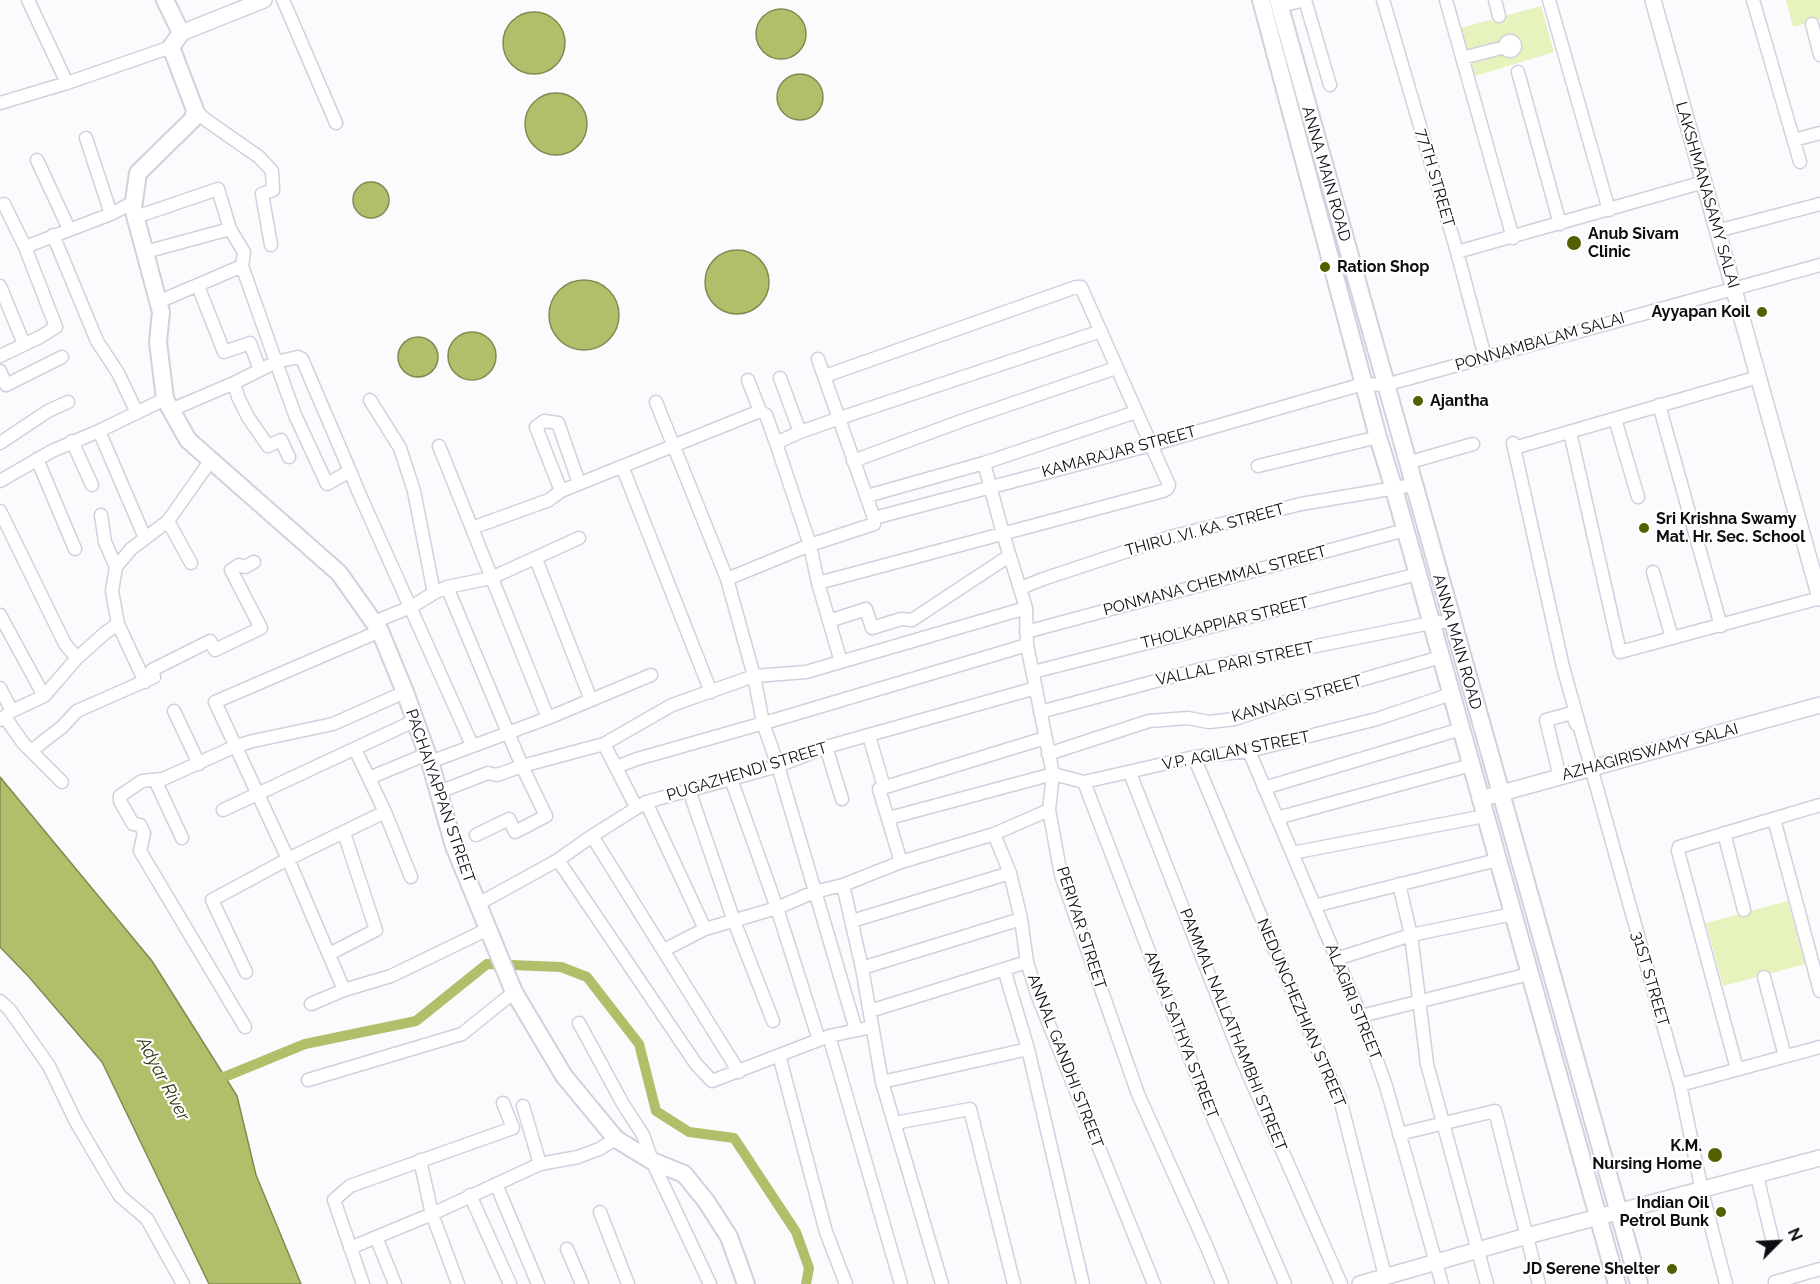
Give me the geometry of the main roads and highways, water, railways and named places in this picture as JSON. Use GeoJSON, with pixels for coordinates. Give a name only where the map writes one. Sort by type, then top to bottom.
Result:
{"type":"FeatureCollection","features":[{"type":"Feature","properties":{"kind":"main road","name":"PACHAIYAPPAN STREET"},"geometry":{"type":"LineString","coordinates":[[165,0],[182,33],[171,47],[195,110],[193,119],[138,174],[135,209],[161,312],[158,342],[168,405],[188,440],[339,573],[380,631],[405,692],[428,758],[454,846],[513,989],[564,1076],[616,1139],[652,1161],[684,1174],[706,1201],[729,1238],[746,1284]]}},
{"type":"Feature","properties":{"kind":"main road","name":"ANNA MAIN ROAD"},"geometry":{"type":"LineString","coordinates":[[1261,0],[1363,384],[1617,1284]]}},
{"type":"Feature","properties":{"kind":"main road","name":"ANNA MAIN ROAD"},"geometry":{"type":"LineString","coordinates":[[1279,3],[1499,794],[1639,1284]]}},
{"type":"Feature","properties":{"kind":"water"},"geometry":{"type":"Polygon","coordinates":[[[781,9],[799,16],[806,34],[799,52],[781,59],[763,52],[756,34],[763,16],[781,9]]]}},
{"type":"Feature","properties":{"kind":"water"},"geometry":{"type":"Polygon","coordinates":[[[534,12],[546,14],[556,21],[563,31],[565,43],[563,55],[556,65],[546,72],[534,74],[522,72],[512,65],[505,55],[503,43],[505,31],[512,21],[522,14],[534,12]]]}},
{"type":"Feature","properties":{"kind":"water"},"geometry":{"type":"Polygon","coordinates":[[[800,74],[809,75],[817,80],[822,88],[822,106],[817,114],[809,119],[800,120],[791,119],[783,114],[778,106],[777,97],[778,88],[783,80],[791,75],[800,74]]]}},
{"type":"Feature","properties":{"kind":"water"},"geometry":{"type":"Polygon","coordinates":[[[550,93],[562,93],[578,102],[585,112],[587,124],[585,136],[578,146],[562,155],[550,155],[539,150],[530,141],[525,130],[525,118],[530,107],[539,98],[550,93]]]}},
{"type":"Feature","properties":{"kind":"water"},"geometry":{"type":"Polygon","coordinates":[[[371,182],[384,187],[389,200],[384,213],[371,218],[358,213],[353,200],[358,187],[371,182]]]}},
{"type":"Feature","properties":{"kind":"water"},"geometry":{"type":"Polygon","coordinates":[[[737,250],[755,255],[760,259],[764,264],[769,282],[764,300],[760,305],[755,309],[737,314],[719,309],[714,305],[710,300],[705,282],[710,264],[714,259],[719,255],[737,250]]]}},
{"type":"Feature","properties":{"kind":"water"},"geometry":{"type":"Polygon","coordinates":[[[584,280],[597,283],[609,290],[616,302],[619,315],[616,328],[609,340],[597,347],[584,350],[571,347],[559,340],[552,328],[549,315],[552,302],[559,290],[571,283],[584,280]]]}},
{"type":"Feature","properties":{"kind":"water"},"geometry":{"type":"Polygon","coordinates":[[[467,332],[477,332],[492,342],[496,356],[495,365],[486,376],[477,380],[467,380],[452,370],[448,361],[448,351],[458,336],[467,332]]]}},
{"type":"Feature","properties":{"kind":"water"},"geometry":{"type":"Polygon","coordinates":[[[418,337],[426,338],[432,343],[437,349],[437,365],[432,371],[426,376],[418,377],[410,376],[404,371],[399,365],[398,357],[399,349],[404,343],[410,338],[418,337]]]}},
{"type":"Feature","properties":{"kind":"water","name":"Adyar River"},"geometry":{"type":"Polygon","coordinates":[[[0,777],[152,961],[237,1096],[256,1175],[301,1284],[209,1284],[102,1062],[0,947],[0,777]]]}},
{"type":"Feature","properties":{"kind":"waterway"},"geometry":{"type":"LineString","coordinates":[[212,1082],[305,1044],[416,1021],[487,964],[561,967],[587,977],[639,1044],[656,1111],[689,1132],[734,1138],[796,1232],[809,1268],[806,1284]]}},
{"type":"Feature","properties":{"kind":"place","name":"Anub Sivam Clinic"},"geometry":{"type":"Point","coordinates":[1574,243]}},
{"type":"Feature","properties":{"kind":"place","name":"Ration Shop"},"geometry":{"type":"Point","coordinates":[1325,267]}},
{"type":"Feature","properties":{"kind":"place","name":"Ayyapan Koil"},"geometry":{"type":"Point","coordinates":[1762,312]}},
{"type":"Feature","properties":{"kind":"place","name":"Ajantha"},"geometry":{"type":"Point","coordinates":[1418,401]}},
{"type":"Feature","properties":{"kind":"place","name":"Sri Krishna Swamy Mat. Hr. Sec. School"},"geometry":{"type":"Point","coordinates":[1644,528]}},
{"type":"Feature","properties":{"kind":"place","name":"K.M. Nursing Home"},"geometry":{"type":"Point","coordinates":[1715,1155]}},
{"type":"Feature","properties":{"kind":"place","name":"Indian Oil Petrol Bunk"},"geometry":{"type":"Point","coordinates":[1721,1212]}},
{"type":"Feature","properties":{"kind":"place","name":"JD Serene Shelter"},"geometry":{"type":"Point","coordinates":[1672,1269]}}]}
